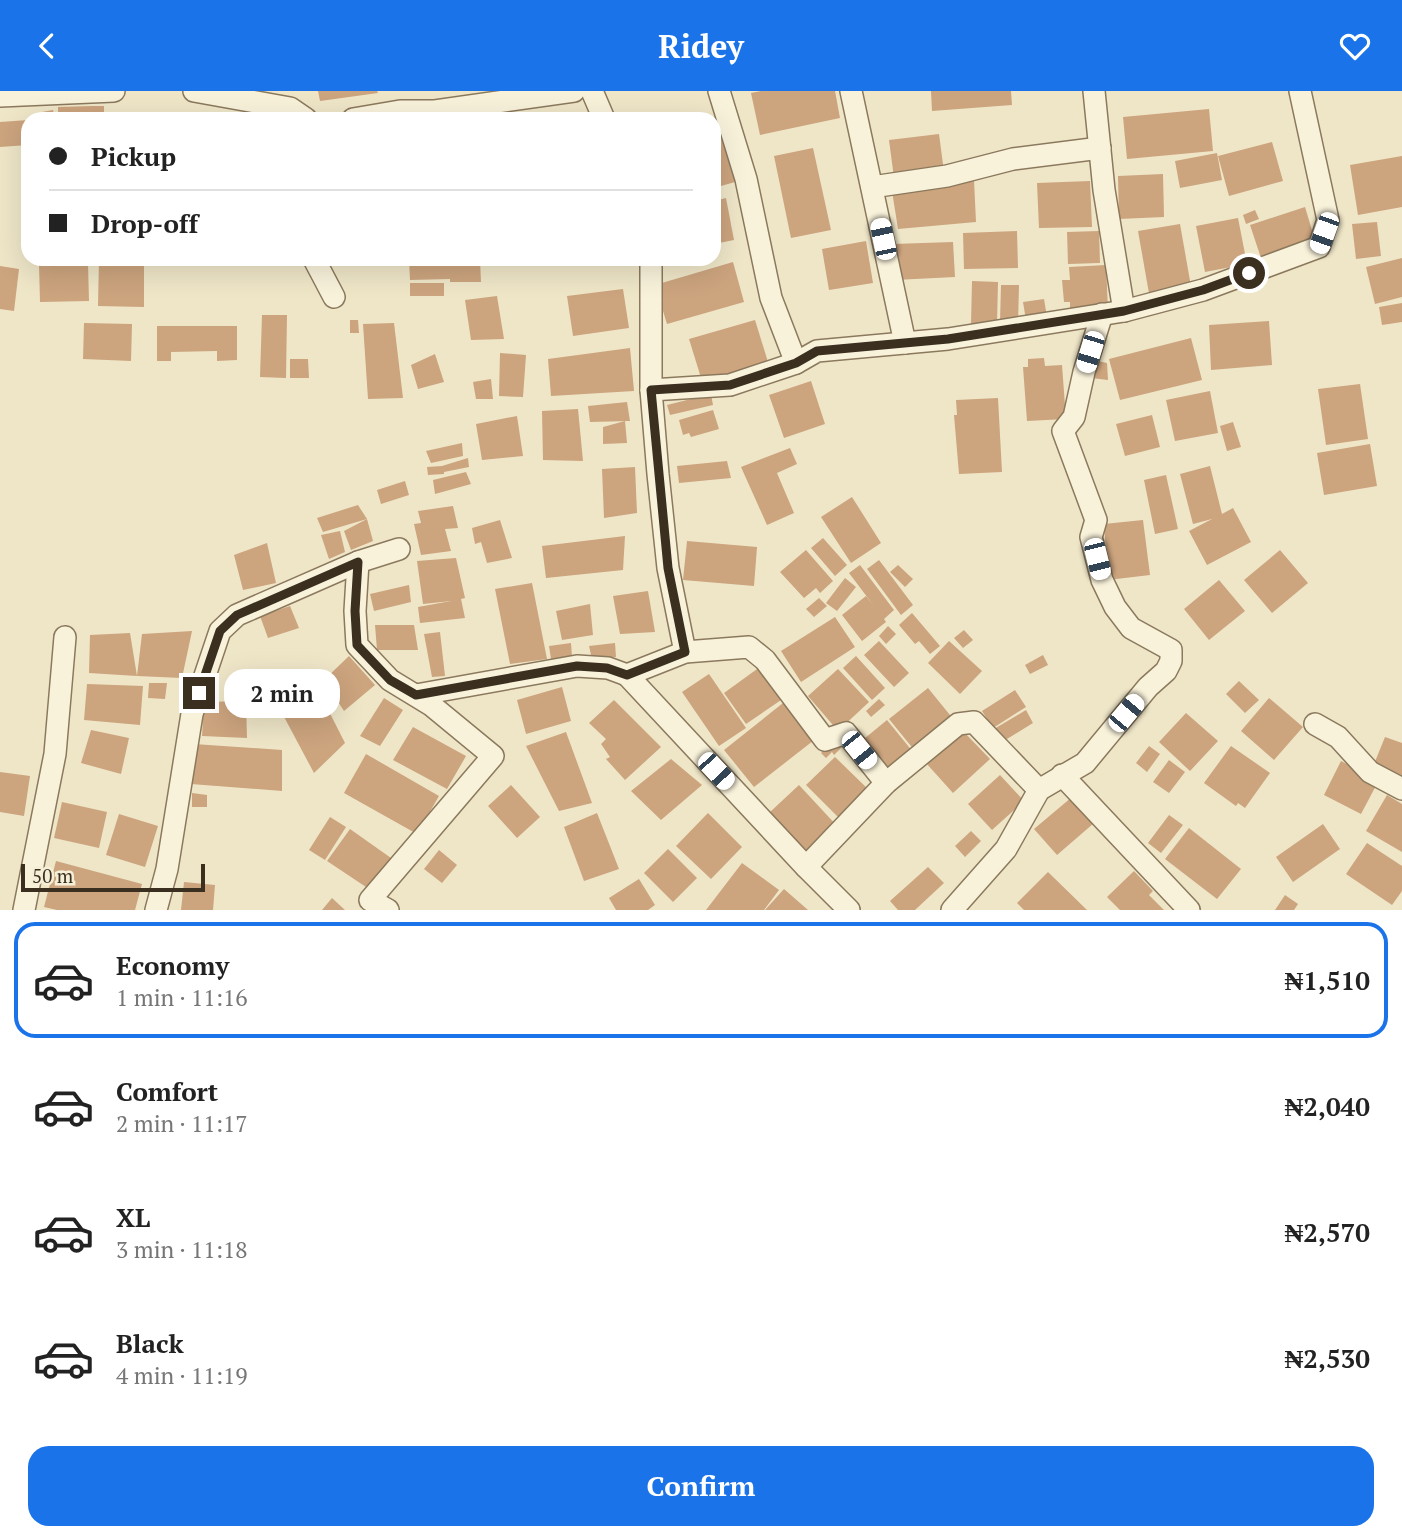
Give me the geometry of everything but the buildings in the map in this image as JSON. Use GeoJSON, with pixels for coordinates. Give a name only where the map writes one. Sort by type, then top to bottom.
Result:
{"type":"FeatureCollection","features":[{"type":"Feature","properties":{"kind":"street"},"geometry":{"type":"LineString","coordinates":[[0,96],[114,91]]}},
{"type":"Feature","properties":{"kind":"street"},"geometry":{"type":"LineString","coordinates":[[194,91],[294,109]]}},
{"type":"Feature","properties":{"kind":"street"},"geometry":{"type":"LineString","coordinates":[[370,112],[398,101],[435,111],[574,91]]}},
{"type":"Feature","properties":{"kind":"street"},"geometry":{"type":"LineString","coordinates":[[592,91],[601,112]]}},
{"type":"Feature","properties":{"kind":"street"},"geometry":{"type":"LineString","coordinates":[[719,91],[746,179],[771,298],[796,363]]}},
{"type":"Feature","properties":{"kind":"street"},"geometry":{"type":"LineString","coordinates":[[850,91],[905,343]]}},
{"type":"Feature","properties":{"kind":"street"},"geometry":{"type":"LineString","coordinates":[[1094,91],[1104,190],[1124,311]]}},
{"type":"Feature","properties":{"kind":"street"},"geometry":{"type":"LineString","coordinates":[[651,390],[730,385],[796,363],[817,351],[948,339],[1124,311],[1203,290],[1319,247],[1328,220],[1300,91]]}},
{"type":"Feature","properties":{"kind":"street"},"geometry":{"type":"LineString","coordinates":[[872,187],[947,176],[1013,159],[1100,148]]}},
{"type":"Feature","properties":{"kind":"street"},"geometry":{"type":"LineString","coordinates":[[318,266],[334,297]]}},
{"type":"Feature","properties":{"kind":"street"},"geometry":{"type":"LineString","coordinates":[[651,266],[651,390],[668,568],[685,652]]}},
{"type":"Feature","properties":{"kind":"street"},"geometry":{"type":"LineString","coordinates":[[952,910],[1006,849],[1039,790],[1085,764],[1148,687],[1166,671],[1172,655],[1166,646],[1131,628],[1115,607],[1102,580],[1091,537],[1096,520],[1063,431],[1074,417],[1084,372],[1102,314]]}},
{"type":"Feature","properties":{"kind":"street"},"geometry":{"type":"LineString","coordinates":[[156,910],[167,869],[192,714],[220,631],[237,615],[358,562],[399,549]]}},
{"type":"Feature","properties":{"kind":"street"},"geometry":{"type":"LineString","coordinates":[[358,562],[355,611],[357,645],[390,680],[416,695],[493,756],[370,900],[388,910]]}},
{"type":"Feature","properties":{"kind":"street"},"geometry":{"type":"LineString","coordinates":[[24,910],[55,754],[65,637]]}},
{"type":"Feature","properties":{"kind":"street"},"geometry":{"type":"LineString","coordinates":[[627,675],[685,652],[749,647],[765,660],[825,740],[846,733],[886,783]]}},
{"type":"Feature","properties":{"kind":"street"},"geometry":{"type":"LineString","coordinates":[[416,695],[577,666],[607,668],[627,675],[849,910]]}},
{"type":"Feature","properties":{"kind":"street"},"geometry":{"type":"LineString","coordinates":[[806,867],[886,783],[958,724],[974,722],[1039,790]]}},
{"type":"Feature","properties":{"kind":"street"},"geometry":{"type":"LineString","coordinates":[[1315,724],[1338,737],[1370,772],[1402,789]]}},
{"type":"Feature","properties":{"kind":"street"},"geometry":{"type":"LineString","coordinates":[[1062,775],[1189,910]]}},
{"type":"Feature","properties":{"kind":"route"},"geometry":{"type":"LineString","coordinates":[[199,693],[220,631],[237,615],[358,562],[355,611],[357,645],[390,680],[416,695],[577,666],[607,668],[627,675],[685,652],[668,568],[651,390],[730,385],[796,363],[817,351],[948,339],[1124,311],[1203,290],[1249,273]]}}]}
